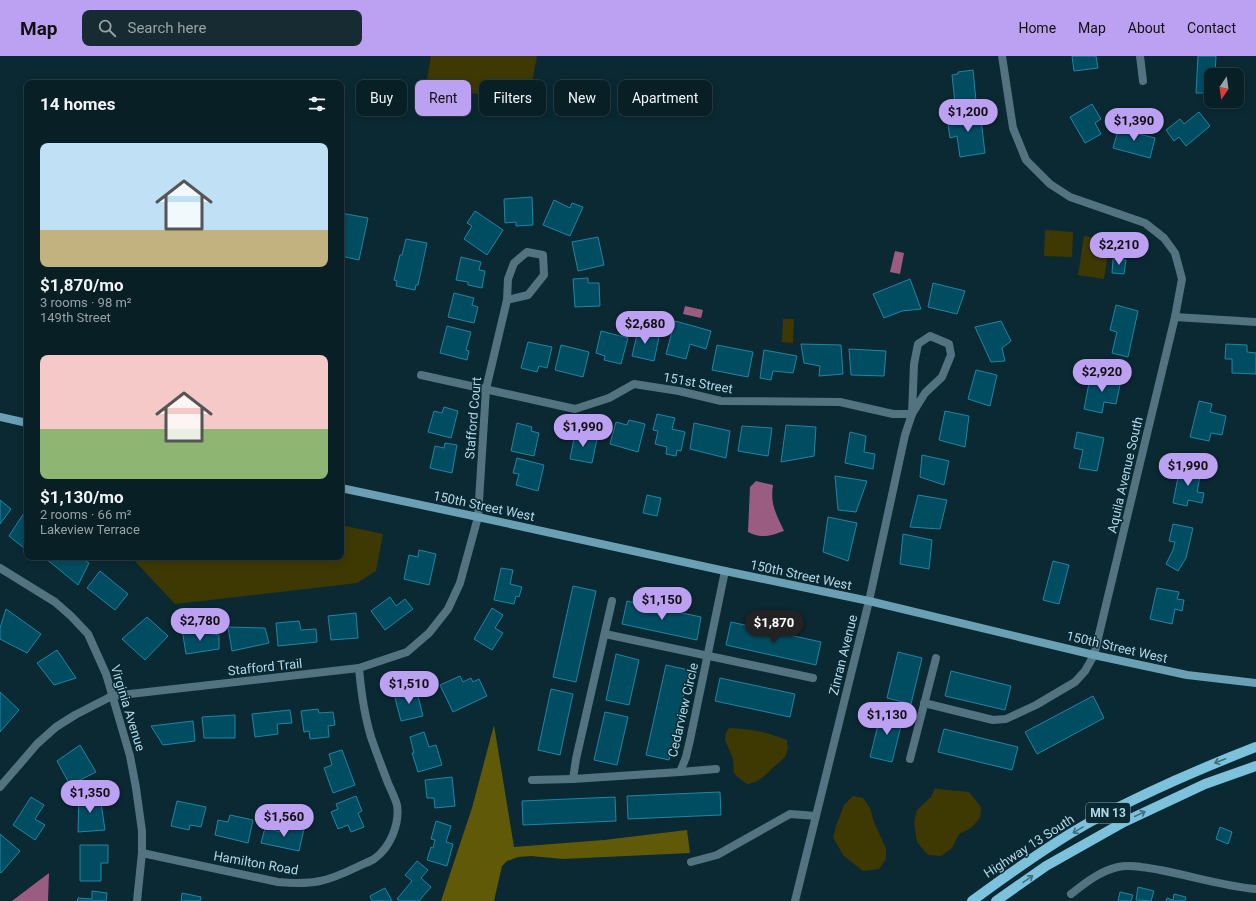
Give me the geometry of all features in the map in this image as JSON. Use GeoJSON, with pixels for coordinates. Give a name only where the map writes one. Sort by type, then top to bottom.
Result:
{"type":"FeatureCollection","features":[{"type":"Feature","properties":{"kind":"main road","name":"Highway 13 South"},"geometry":{"type":"LineString","coordinates":[[972,901],[1049,847],[1090,822],[1165,784],[1256,747]]}},
{"type":"Feature","properties":{"kind":"main road","name":"Highway 13 South"},"geometry":{"type":"LineString","coordinates":[[996,901],[1046,866],[1124,822],[1205,784],[1256,766]]}},
{"type":"Feature","properties":{"kind":"street","name":"Aquila Avenue South"},"geometry":{"type":"LineString","coordinates":[[924,703],[993,720],[1006,719],[1036,706],[1075,682],[1085,671],[1094,655],[1175,317],[1182,279],[1175,253],[1164,238],[1146,223],[1070,197],[1050,184],[1026,160],[1013,128],[1002,56]]}},
{"type":"Feature","properties":{"kind":"street"},"geometry":{"type":"LineString","coordinates":[[1140,56],[1143,81]]}},
{"type":"Feature","properties":{"kind":"street","name":"Stafford Court"},"geometry":{"type":"LineString","coordinates":[[478,516],[486,389],[507,300],[508,279],[514,263],[527,252],[543,255],[544,275],[528,295],[507,300]]}},
{"type":"Feature","properties":{"kind":"street"},"geometry":{"type":"LineString","coordinates":[[1175,317],[1256,322]]}},
{"type":"Feature","properties":{"kind":"street","name":"Zinran Avenue"},"geometry":{"type":"LineString","coordinates":[[795,901],[869,601],[905,435],[912,414],[925,393],[942,376],[951,355],[949,344],[930,336],[918,344],[914,364],[912,414]]}},
{"type":"Feature","properties":{"kind":"street","name":"151st Street"},"geometry":{"type":"LineString","coordinates":[[421,375],[575,409],[609,398],[634,384],[679,391],[721,401],[840,402],[893,414],[912,414]]}},
{"type":"Feature","properties":{"kind":"street"},"geometry":{"type":"LineString","coordinates":[[0,417],[24,421]]}},
{"type":"Feature","properties":{"kind":"street","name":"150th Street West"},"geometry":{"type":"LineString","coordinates":[[344,489],[478,516],[725,571],[869,601],[1094,655],[1187,675],[1256,683]]}},
{"type":"Feature","properties":{"kind":"street","name":"Stafford Trail"},"geometry":{"type":"LineString","coordinates":[[0,788],[36,744],[56,727],[75,715],[112,696],[359,668],[407,652],[429,633],[448,609],[460,583],[478,516]]}},
{"type":"Feature","properties":{"kind":"street","name":"Virginia Avenue"},"geometry":{"type":"LineString","coordinates":[[0,568],[55,602],[71,616],[88,634],[106,674],[130,756],[142,830],[142,853],[137,901]]}},
{"type":"Feature","properties":{"kind":"street","name":"Cedarview Circle"},"geometry":{"type":"LineString","coordinates":[[532,780],[573,779],[680,772],[686,757],[725,571]]}},
{"type":"Feature","properties":{"kind":"street"},"geometry":{"type":"LineString","coordinates":[[573,779],[576,759],[612,602]]}},
{"type":"Feature","properties":{"kind":"street"},"geometry":{"type":"LineString","coordinates":[[605,634],[813,678]]}},
{"type":"Feature","properties":{"kind":"street"},"geometry":{"type":"LineString","coordinates":[[910,759],[936,658]]}},
{"type":"Feature","properties":{"kind":"street","name":"Hamilton Road"},"geometry":{"type":"LineString","coordinates":[[142,853],[278,882],[300,884],[319,882],[338,876],[374,858],[386,847],[394,833],[396,805],[370,735],[362,698],[359,668]]}},
{"type":"Feature","properties":{"kind":"street"},"geometry":{"type":"LineString","coordinates":[[680,772],[716,769]]}},
{"type":"Feature","properties":{"kind":"street"},"geometry":{"type":"LineString","coordinates":[[691,862],[717,855],[790,814],[816,816]]}},
{"type":"Feature","properties":{"kind":"street"},"geometry":{"type":"LineString","coordinates":[[1071,894],[1099,874],[1118,866],[1138,866],[1234,887],[1256,889]]}},
{"type":"Feature","properties":{"kind":"shaded area"},"geometry":{"type":"Polygon","coordinates":[[[431,56],[537,56],[532,80],[479,80],[479,94],[471,93],[471,80],[427,80],[431,56]]]}},
{"type":"Feature","properties":{"kind":"shaded area"},"geometry":{"type":"Polygon","coordinates":[[[1045,230],[1073,232],[1072,257],[1044,256],[1045,230]]]}},
{"type":"Feature","properties":{"kind":"shaded area"},"geometry":{"type":"Polygon","coordinates":[[[1084,236],[1110,240],[1104,279],[1078,275],[1084,236]]]}},
{"type":"Feature","properties":{"kind":"shaded area"},"geometry":{"type":"Polygon","coordinates":[[[895,251],[904,253],[900,274],[890,272],[895,251]]]}},
{"type":"Feature","properties":{"kind":"shaded area"},"geometry":{"type":"Polygon","coordinates":[[[685,306],[703,310],[701,318],[683,314],[685,306]]]}},
{"type":"Feature","properties":{"kind":"shaded area"},"geometry":{"type":"Polygon","coordinates":[[[783,319],[794,319],[793,343],[782,342],[783,319]]]}},
{"type":"Feature","properties":{"kind":"shaded area"},"geometry":{"type":"Polygon","coordinates":[[[756,481],[773,485],[773,504],[784,531],[766,536],[758,536],[748,532],[750,487],[756,481]]]}},
{"type":"Feature","properties":{"kind":"shaded area"},"geometry":{"type":"Polygon","coordinates":[[[344,526],[383,534],[376,571],[357,583],[175,604],[134,560],[344,560],[344,526]]]}},
{"type":"Feature","properties":{"kind":"shaded area"},"geometry":{"type":"Polygon","coordinates":[[[494,725],[514,847],[604,840],[687,830],[690,853],[563,859],[531,856],[518,857],[507,861],[502,866],[494,901],[441,901],[472,808],[494,725]]]}},
{"type":"Feature","properties":{"kind":"shaded area"},"geometry":{"type":"Polygon","coordinates":[[[729,728],[759,731],[787,740],[788,748],[785,757],[756,782],[747,784],[734,773],[733,759],[725,740],[726,733],[729,728]]]}},
{"type":"Feature","properties":{"kind":"shaded area"},"geometry":{"type":"Polygon","coordinates":[[[935,788],[969,792],[981,807],[980,818],[971,828],[959,834],[952,848],[941,856],[928,855],[917,842],[914,822],[917,810],[931,797],[935,788]]]}},
{"type":"Feature","properties":{"kind":"shaded area"},"geometry":{"type":"Polygon","coordinates":[[[853,796],[863,798],[870,808],[874,822],[886,849],[886,859],[879,869],[863,871],[844,856],[833,838],[844,805],[853,796]]]}},
{"type":"Feature","properties":{"kind":"shaded area"},"geometry":{"type":"Polygon","coordinates":[[[49,873],[48,901],[12,901],[49,873]]]}},
{"type":"Feature","properties":{"kind":"building"},"geometry":{"type":"Polygon","coordinates":[[[1072,56],[1096,56],[1098,68],[1074,71],[1072,56]]]}},
{"type":"Feature","properties":{"kind":"building"},"geometry":{"type":"Polygon","coordinates":[[[1198,56],[1216,56],[1215,68],[1204,68],[1204,93],[1196,93],[1198,56]]]}},
{"type":"Feature","properties":{"kind":"building"},"geometry":{"type":"Polygon","coordinates":[[[973,70],[976,101],[955,103],[952,75],[958,74],[958,72],[973,70]]]}},
{"type":"Feature","properties":{"kind":"building"},"geometry":{"type":"Polygon","coordinates":[[[1092,104],[1101,119],[1095,123],[1101,134],[1085,143],[1070,117],[1092,104]]]}},
{"type":"Feature","properties":{"kind":"building"},"geometry":{"type":"Polygon","coordinates":[[[980,112],[985,153],[960,157],[957,136],[950,138],[947,117],[980,112]]]}},
{"type":"Feature","properties":{"kind":"building"},"geometry":{"type":"Polygon","coordinates":[[[1199,112],[1210,126],[1186,146],[1179,137],[1174,141],[1166,130],[1180,119],[1184,124],[1199,112]]]}},
{"type":"Feature","properties":{"kind":"building"},"geometry":{"type":"Polygon","coordinates":[[[1120,124],[1136,129],[1135,133],[1155,138],[1150,158],[1113,148],[1120,124]]]}},
{"type":"Feature","properties":{"kind":"building"},"geometry":{"type":"Polygon","coordinates":[[[532,197],[533,225],[516,226],[516,222],[505,223],[504,199],[532,197]]]}},
{"type":"Feature","properties":{"kind":"building"},"geometry":{"type":"Polygon","coordinates":[[[554,200],[570,208],[572,203],[583,207],[570,236],[543,225],[554,200]]]}},
{"type":"Feature","properties":{"kind":"building"},"geometry":{"type":"Polygon","coordinates":[[[475,211],[503,230],[487,255],[464,239],[472,226],[467,223],[475,211]]]}},
{"type":"Feature","properties":{"kind":"building"},"geometry":{"type":"Polygon","coordinates":[[[344,214],[368,218],[359,260],[344,257],[344,214]]]}},
{"type":"Feature","properties":{"kind":"building"},"geometry":{"type":"Polygon","coordinates":[[[598,237],[604,265],[578,271],[572,242],[598,237]]]}},
{"type":"Feature","properties":{"kind":"building"},"geometry":{"type":"Polygon","coordinates":[[[406,239],[427,243],[418,285],[416,285],[415,290],[396,286],[397,281],[394,280],[400,255],[402,255],[406,239]]]}},
{"type":"Feature","properties":{"kind":"building"},"geometry":{"type":"Polygon","coordinates":[[[461,257],[481,262],[479,270],[485,271],[482,288],[468,285],[468,282],[456,280],[461,257]]]}},
{"type":"Feature","properties":{"kind":"building"},"geometry":{"type":"Polygon","coordinates":[[[1113,259],[1126,260],[1124,274],[1112,273],[1113,259]]]}},
{"type":"Feature","properties":{"kind":"building"},"geometry":{"type":"Polygon","coordinates":[[[588,278],[588,283],[599,283],[600,306],[575,307],[573,279],[588,278]]]}},
{"type":"Feature","properties":{"kind":"building"},"geometry":{"type":"Polygon","coordinates":[[[910,279],[921,309],[902,311],[884,318],[873,294],[910,279]]]}},
{"type":"Feature","properties":{"kind":"building"},"geometry":{"type":"Polygon","coordinates":[[[933,283],[965,291],[957,314],[928,307],[933,283]]]}},
{"type":"Feature","properties":{"kind":"building"},"geometry":{"type":"Polygon","coordinates":[[[454,293],[474,298],[472,305],[478,307],[474,323],[448,317],[454,293]]]}},
{"type":"Feature","properties":{"kind":"building"},"geometry":{"type":"Polygon","coordinates":[[[1116,305],[1138,311],[1128,357],[1112,353],[1117,332],[1110,330],[1116,305]]]}},
{"type":"Feature","properties":{"kind":"building"},"geometry":{"type":"Polygon","coordinates":[[[675,321],[711,331],[706,349],[690,344],[686,359],[666,354],[675,321]]]}},
{"type":"Feature","properties":{"kind":"building"},"geometry":{"type":"Polygon","coordinates":[[[1001,321],[1011,341],[1002,348],[1005,361],[991,362],[975,327],[1001,321]]]}},
{"type":"Feature","properties":{"kind":"building"},"geometry":{"type":"Polygon","coordinates":[[[447,326],[471,332],[466,350],[469,351],[467,360],[440,353],[447,326]]]}},
{"type":"Feature","properties":{"kind":"building"},"geometry":{"type":"Polygon","coordinates":[[[639,326],[648,328],[646,335],[659,337],[654,361],[632,356],[639,326]]]}},
{"type":"Feature","properties":{"kind":"building"},"geometry":{"type":"Polygon","coordinates":[[[601,331],[628,338],[621,364],[604,360],[605,356],[596,353],[601,331]]]}},
{"type":"Feature","properties":{"kind":"building"},"geometry":{"type":"Polygon","coordinates":[[[528,342],[552,347],[547,368],[539,366],[537,372],[521,368],[528,342]]]}},
{"type":"Feature","properties":{"kind":"building"},"geometry":{"type":"Polygon","coordinates":[[[801,344],[841,345],[843,374],[819,376],[820,366],[804,363],[801,344]]]}},
{"type":"Feature","properties":{"kind":"building"},"geometry":{"type":"Polygon","coordinates":[[[1226,344],[1247,345],[1247,352],[1256,353],[1256,374],[1232,373],[1232,359],[1225,359],[1226,344]]]}},
{"type":"Feature","properties":{"kind":"building"},"geometry":{"type":"Polygon","coordinates":[[[561,345],[589,352],[583,377],[555,370],[561,345]]]}},
{"type":"Feature","properties":{"kind":"building"},"geometry":{"type":"Polygon","coordinates":[[[717,345],[753,352],[748,377],[712,370],[717,345]]]}},
{"type":"Feature","properties":{"kind":"building"},"geometry":{"type":"Polygon","coordinates":[[[849,349],[886,351],[884,376],[851,375],[849,349]]]}},
{"type":"Feature","properties":{"kind":"building"},"geometry":{"type":"Polygon","coordinates":[[[764,350],[797,356],[793,373],[773,371],[771,380],[760,378],[764,350]]]}},
{"type":"Feature","properties":{"kind":"building"},"geometry":{"type":"Polygon","coordinates":[[[976,370],[997,375],[990,406],[968,399],[976,370]]]}},
{"type":"Feature","properties":{"kind":"building"},"geometry":{"type":"Polygon","coordinates":[[[1097,375],[1121,380],[1116,404],[1104,402],[1102,413],[1084,409],[1090,378],[1096,379],[1097,375]]]}},
{"type":"Feature","properties":{"kind":"building"},"geometry":{"type":"Polygon","coordinates":[[[1199,401],[1212,404],[1210,412],[1226,416],[1222,435],[1211,433],[1209,441],[1190,437],[1199,401]]]}},
{"type":"Feature","properties":{"kind":"building"},"geometry":{"type":"Polygon","coordinates":[[[444,407],[458,411],[451,438],[428,432],[434,411],[442,413],[444,407]]]}},
{"type":"Feature","properties":{"kind":"building"},"geometry":{"type":"Polygon","coordinates":[[[945,411],[969,416],[965,447],[939,440],[945,411]]]}},
{"type":"Feature","properties":{"kind":"building"},"geometry":{"type":"Polygon","coordinates":[[[657,414],[675,418],[672,429],[685,432],[681,451],[677,450],[676,456],[666,454],[667,447],[655,444],[658,431],[653,430],[657,414]]]}},
{"type":"Feature","properties":{"kind":"building"},"geometry":{"type":"Polygon","coordinates":[[[629,420],[645,424],[638,452],[610,444],[616,422],[627,425],[629,420]]]}},
{"type":"Feature","properties":{"kind":"building"},"geometry":{"type":"Polygon","coordinates":[[[517,423],[532,427],[531,431],[539,433],[534,456],[511,451],[517,423]]]}},
{"type":"Feature","properties":{"kind":"building"},"geometry":{"type":"Polygon","coordinates":[[[694,423],[730,431],[726,458],[690,449],[694,423]]]}},
{"type":"Feature","properties":{"kind":"building"},"geometry":{"type":"Polygon","coordinates":[[[786,425],[816,427],[814,456],[781,462],[786,425]]]}},
{"type":"Feature","properties":{"kind":"building"},"geometry":{"type":"Polygon","coordinates":[[[742,426],[772,428],[768,456],[738,451],[742,426]]]}},
{"type":"Feature","properties":{"kind":"building"},"geometry":{"type":"Polygon","coordinates":[[[850,432],[866,436],[864,452],[875,454],[873,469],[845,463],[850,432]]]}},
{"type":"Feature","properties":{"kind":"building"},"geometry":{"type":"Polygon","coordinates":[[[1077,432],[1104,438],[1097,471],[1079,468],[1083,450],[1074,448],[1077,432]]]}},
{"type":"Feature","properties":{"kind":"building"},"geometry":{"type":"Polygon","coordinates":[[[575,433],[587,435],[586,437],[597,439],[592,463],[570,459],[575,433]]]}},
{"type":"Feature","properties":{"kind":"building"},"geometry":{"type":"Polygon","coordinates":[[[445,443],[457,445],[452,473],[430,468],[435,446],[444,448],[445,443]]]}},
{"type":"Feature","properties":{"kind":"building"},"geometry":{"type":"Polygon","coordinates":[[[922,455],[949,461],[944,485],[920,477],[922,455]]]}},
{"type":"Feature","properties":{"kind":"building"},"geometry":{"type":"Polygon","coordinates":[[[517,458],[544,465],[538,491],[516,485],[519,474],[513,473],[517,458]]]}},
{"type":"Feature","properties":{"kind":"building"},"geometry":{"type":"Polygon","coordinates":[[[1180,467],[1201,471],[1197,492],[1204,493],[1202,503],[1188,500],[1187,506],[1173,503],[1180,467]]]}},
{"type":"Feature","properties":{"kind":"building"},"geometry":{"type":"Polygon","coordinates":[[[835,476],[867,481],[856,512],[838,510],[835,476]]]}},
{"type":"Feature","properties":{"kind":"building"},"geometry":{"type":"Polygon","coordinates":[[[647,495],[661,498],[657,516],[643,513],[647,495]]]}},
{"type":"Feature","properties":{"kind":"building"},"geometry":{"type":"Polygon","coordinates":[[[918,495],[947,500],[940,529],[910,527],[918,495]]]}},
{"type":"Feature","properties":{"kind":"building"},"geometry":{"type":"Polygon","coordinates":[[[0,500],[11,509],[0,524],[0,500]]]}},
{"type":"Feature","properties":{"kind":"building"},"geometry":{"type":"Polygon","coordinates":[[[24,513],[24,548],[9,536],[24,513]]]}},
{"type":"Feature","properties":{"kind":"building"},"geometry":{"type":"Polygon","coordinates":[[[828,517],[857,523],[848,561],[823,552],[828,517]]]}},
{"type":"Feature","properties":{"kind":"building"},"geometry":{"type":"Polygon","coordinates":[[[1173,524],[1193,528],[1186,558],[1178,571],[1166,564],[1175,542],[1169,541],[1173,524]]]}},
{"type":"Feature","properties":{"kind":"building"},"geometry":{"type":"Polygon","coordinates":[[[903,534],[932,540],[929,569],[900,564],[903,534]]]}},
{"type":"Feature","properties":{"kind":"building"},"geometry":{"type":"Polygon","coordinates":[[[419,550],[436,554],[429,585],[404,579],[409,555],[418,557],[419,550]]]}},
{"type":"Feature","properties":{"kind":"building"},"geometry":{"type":"Polygon","coordinates":[[[47,560],[84,560],[89,563],[78,585],[47,560]]]}},
{"type":"Feature","properties":{"kind":"building"},"geometry":{"type":"Polygon","coordinates":[[[1053,561],[1069,565],[1059,604],[1043,600],[1053,561]]]}},
{"type":"Feature","properties":{"kind":"building"},"geometry":{"type":"Polygon","coordinates":[[[501,568],[513,570],[510,584],[522,587],[519,597],[516,596],[514,604],[494,600],[501,568]]]}},
{"type":"Feature","properties":{"kind":"building"},"geometry":{"type":"Polygon","coordinates":[[[100,571],[128,594],[115,610],[87,588],[100,571]]]}},
{"type":"Feature","properties":{"kind":"building"},"geometry":{"type":"Polygon","coordinates":[[[573,586],[596,591],[576,682],[553,677],[573,586]]]}},
{"type":"Feature","properties":{"kind":"building"},"geometry":{"type":"Polygon","coordinates":[[[1157,588],[1179,592],[1177,599],[1184,600],[1182,611],[1175,609],[1172,624],[1150,619],[1157,588]]]}},
{"type":"Feature","properties":{"kind":"building"},"geometry":{"type":"Polygon","coordinates":[[[390,597],[396,606],[405,599],[413,609],[385,630],[371,611],[390,597]]]}},
{"type":"Feature","properties":{"kind":"building"},"geometry":{"type":"Polygon","coordinates":[[[627,601],[701,617],[697,640],[622,624],[627,601]]]}},
{"type":"Feature","properties":{"kind":"building"},"geometry":{"type":"Polygon","coordinates":[[[492,608],[503,615],[495,628],[503,633],[492,650],[474,639],[492,608]]]}},
{"type":"Feature","properties":{"kind":"building"},"geometry":{"type":"Polygon","coordinates":[[[6,609],[41,634],[27,653],[0,639],[0,628],[6,609]]]}},
{"type":"Feature","properties":{"kind":"building"},"geometry":{"type":"Polygon","coordinates":[[[356,613],[358,638],[331,640],[328,616],[356,613]]]}},
{"type":"Feature","properties":{"kind":"building"},"geometry":{"type":"Polygon","coordinates":[[[147,617],[168,636],[145,660],[122,639],[147,617]]]}},
{"type":"Feature","properties":{"kind":"building"},"geometry":{"type":"Polygon","coordinates":[[[299,621],[301,630],[316,629],[317,642],[278,646],[276,623],[299,621]]]}},
{"type":"Feature","properties":{"kind":"building"},"geometry":{"type":"Polygon","coordinates":[[[731,622],[821,642],[816,665],[726,645],[731,622]]]}},
{"type":"Feature","properties":{"kind":"building"},"geometry":{"type":"Polygon","coordinates":[[[228,627],[265,628],[269,643],[232,651],[228,627]]]}},
{"type":"Feature","properties":{"kind":"building"},"geometry":{"type":"Polygon","coordinates":[[[182,629],[219,635],[219,649],[186,654],[182,629]]]}},
{"type":"Feature","properties":{"kind":"building"},"geometry":{"type":"Polygon","coordinates":[[[57,650],[76,678],[54,685],[37,663],[57,650]]]}},
{"type":"Feature","properties":{"kind":"building"},"geometry":{"type":"Polygon","coordinates":[[[898,652],[922,658],[911,704],[887,698],[898,652]]]}},
{"type":"Feature","properties":{"kind":"building"},"geometry":{"type":"Polygon","coordinates":[[[616,654],[639,660],[629,705],[606,700],[616,654]]]}},
{"type":"Feature","properties":{"kind":"building"},"geometry":{"type":"Polygon","coordinates":[[[666,665],[689,670],[669,760],[646,755],[666,665]]]}},
{"type":"Feature","properties":{"kind":"building"},"geometry":{"type":"Polygon","coordinates":[[[951,671],[1011,686],[1005,710],[945,696],[951,671]]]}},
{"type":"Feature","properties":{"kind":"building"},"geometry":{"type":"Polygon","coordinates":[[[460,676],[463,682],[471,678],[473,682],[479,679],[487,696],[453,712],[440,685],[460,676]]]}},
{"type":"Feature","properties":{"kind":"building"},"geometry":{"type":"Polygon","coordinates":[[[720,678],[795,694],[790,717],[715,701],[720,678]]]}},
{"type":"Feature","properties":{"kind":"building"},"geometry":{"type":"Polygon","coordinates":[[[416,688],[423,716],[401,721],[394,694],[416,688]]]}},
{"type":"Feature","properties":{"kind":"building"},"geometry":{"type":"Polygon","coordinates":[[[551,689],[573,694],[560,755],[538,750],[551,689]]]}},
{"type":"Feature","properties":{"kind":"building"},"geometry":{"type":"Polygon","coordinates":[[[0,692],[19,710],[0,732],[0,692]]]}},
{"type":"Feature","properties":{"kind":"building"},"geometry":{"type":"Polygon","coordinates":[[[1093,696],[1104,718],[1037,754],[1025,732],[1093,696]]]}},
{"type":"Feature","properties":{"kind":"building"},"geometry":{"type":"Polygon","coordinates":[[[318,709],[319,713],[333,712],[335,725],[328,726],[329,737],[310,739],[309,731],[304,732],[301,711],[318,709]]]}},
{"type":"Feature","properties":{"kind":"building"},"geometry":{"type":"Polygon","coordinates":[[[882,709],[904,714],[892,762],[870,757],[882,709]]]}},
{"type":"Feature","properties":{"kind":"building"},"geometry":{"type":"Polygon","coordinates":[[[290,710],[292,723],[277,724],[278,734],[255,737],[252,714],[290,710]]]}},
{"type":"Feature","properties":{"kind":"building"},"geometry":{"type":"Polygon","coordinates":[[[605,712],[628,717],[617,765],[594,760],[605,712]]]}},
{"type":"Feature","properties":{"kind":"building"},"geometry":{"type":"Polygon","coordinates":[[[235,715],[235,738],[204,738],[202,717],[235,715]]]}},
{"type":"Feature","properties":{"kind":"building"},"geometry":{"type":"Polygon","coordinates":[[[193,721],[195,741],[163,745],[151,726],[193,721]]]}},
{"type":"Feature","properties":{"kind":"building"},"geometry":{"type":"Polygon","coordinates":[[[944,729],[1018,747],[1012,770],[938,752],[944,729]]]}},
{"type":"Feature","properties":{"kind":"building"},"geometry":{"type":"Polygon","coordinates":[[[424,732],[429,747],[436,745],[442,765],[418,772],[412,753],[414,753],[410,737],[424,732]]]}},
{"type":"Feature","properties":{"kind":"building"},"geometry":{"type":"Polygon","coordinates":[[[80,745],[96,772],[70,785],[57,761],[80,745]]]}},
{"type":"Feature","properties":{"kind":"building"},"geometry":{"type":"Polygon","coordinates":[[[342,750],[355,785],[333,793],[324,768],[332,765],[329,754],[342,750]]]}},
{"type":"Feature","properties":{"kind":"building"},"geometry":{"type":"Polygon","coordinates":[[[452,777],[455,806],[435,808],[434,798],[427,798],[425,780],[452,777]]]}},
{"type":"Feature","properties":{"kind":"building"},"geometry":{"type":"Polygon","coordinates":[[[720,792],[721,815],[628,819],[627,796],[720,792]]]}},
{"type":"Feature","properties":{"kind":"building"},"geometry":{"type":"Polygon","coordinates":[[[79,795],[100,796],[105,830],[78,832],[79,795]]]}},
{"type":"Feature","properties":{"kind":"building"},"geometry":{"type":"Polygon","coordinates":[[[356,796],[362,811],[358,813],[364,827],[351,832],[348,825],[338,829],[331,812],[338,809],[336,804],[356,796]]]}},
{"type":"Feature","properties":{"kind":"building"},"geometry":{"type":"Polygon","coordinates":[[[31,797],[44,805],[35,819],[45,825],[35,840],[13,825],[31,797]]]}},
{"type":"Feature","properties":{"kind":"building"},"geometry":{"type":"Polygon","coordinates":[[[615,797],[616,821],[523,825],[522,801],[615,797]]]}},
{"type":"Feature","properties":{"kind":"building"},"geometry":{"type":"Polygon","coordinates":[[[177,801],[206,807],[201,827],[190,825],[189,830],[171,826],[177,801]]]}},
{"type":"Feature","properties":{"kind":"building"},"geometry":{"type":"Polygon","coordinates":[[[230,815],[253,820],[248,843],[215,835],[218,820],[228,822],[230,815]]]}},
{"type":"Feature","properties":{"kind":"building"},"geometry":{"type":"Polygon","coordinates":[[[436,821],[451,826],[446,842],[453,844],[447,866],[427,860],[435,840],[431,839],[436,821]]]}},
{"type":"Feature","properties":{"kind":"building"},"geometry":{"type":"Polygon","coordinates":[[[282,824],[304,829],[299,851],[261,843],[265,828],[280,832],[282,824]]]}},
{"type":"Feature","properties":{"kind":"building"},"geometry":{"type":"Polygon","coordinates":[[[1220,827],[1232,832],[1228,844],[1216,839],[1220,827]]]}},
{"type":"Feature","properties":{"kind":"building"},"geometry":{"type":"Polygon","coordinates":[[[0,834],[20,851],[1,873],[0,872],[0,834]]]}},
{"type":"Feature","properties":{"kind":"building"},"geometry":{"type":"Polygon","coordinates":[[[80,845],[108,845],[108,863],[101,863],[101,881],[80,881],[80,845]]]}},
{"type":"Feature","properties":{"kind":"building"},"geometry":{"type":"Polygon","coordinates":[[[417,861],[428,870],[421,878],[431,887],[419,901],[400,901],[397,899],[412,881],[405,875],[417,861]]]}},
{"type":"Feature","properties":{"kind":"building"},"geometry":{"type":"Polygon","coordinates":[[[1138,887],[1154,891],[1151,901],[1136,900],[1138,887]]]}},
{"type":"Feature","properties":{"kind":"building"},"geometry":{"type":"Polygon","coordinates":[[[385,888],[392,901],[372,901],[370,896],[385,888]]]}},
{"type":"Feature","properties":{"kind":"building"},"geometry":{"type":"Polygon","coordinates":[[[92,891],[107,893],[106,901],[77,901],[78,898],[92,899],[92,891]]]}},
{"type":"Feature","properties":{"kind":"building"},"geometry":{"type":"Polygon","coordinates":[[[1120,892],[1133,895],[1131,901],[1118,901],[1120,892]]]}},
{"type":"Feature","properties":{"kind":"building"},"geometry":{"type":"Polygon","coordinates":[[[182,893],[201,897],[200,901],[181,901],[182,893]]]}},
{"type":"Feature","properties":{"kind":"building"},"geometry":{"type":"Polygon","coordinates":[[[1174,894],[1186,897],[1185,901],[1166,901],[1167,898],[1173,900],[1174,894]]]}}]}
